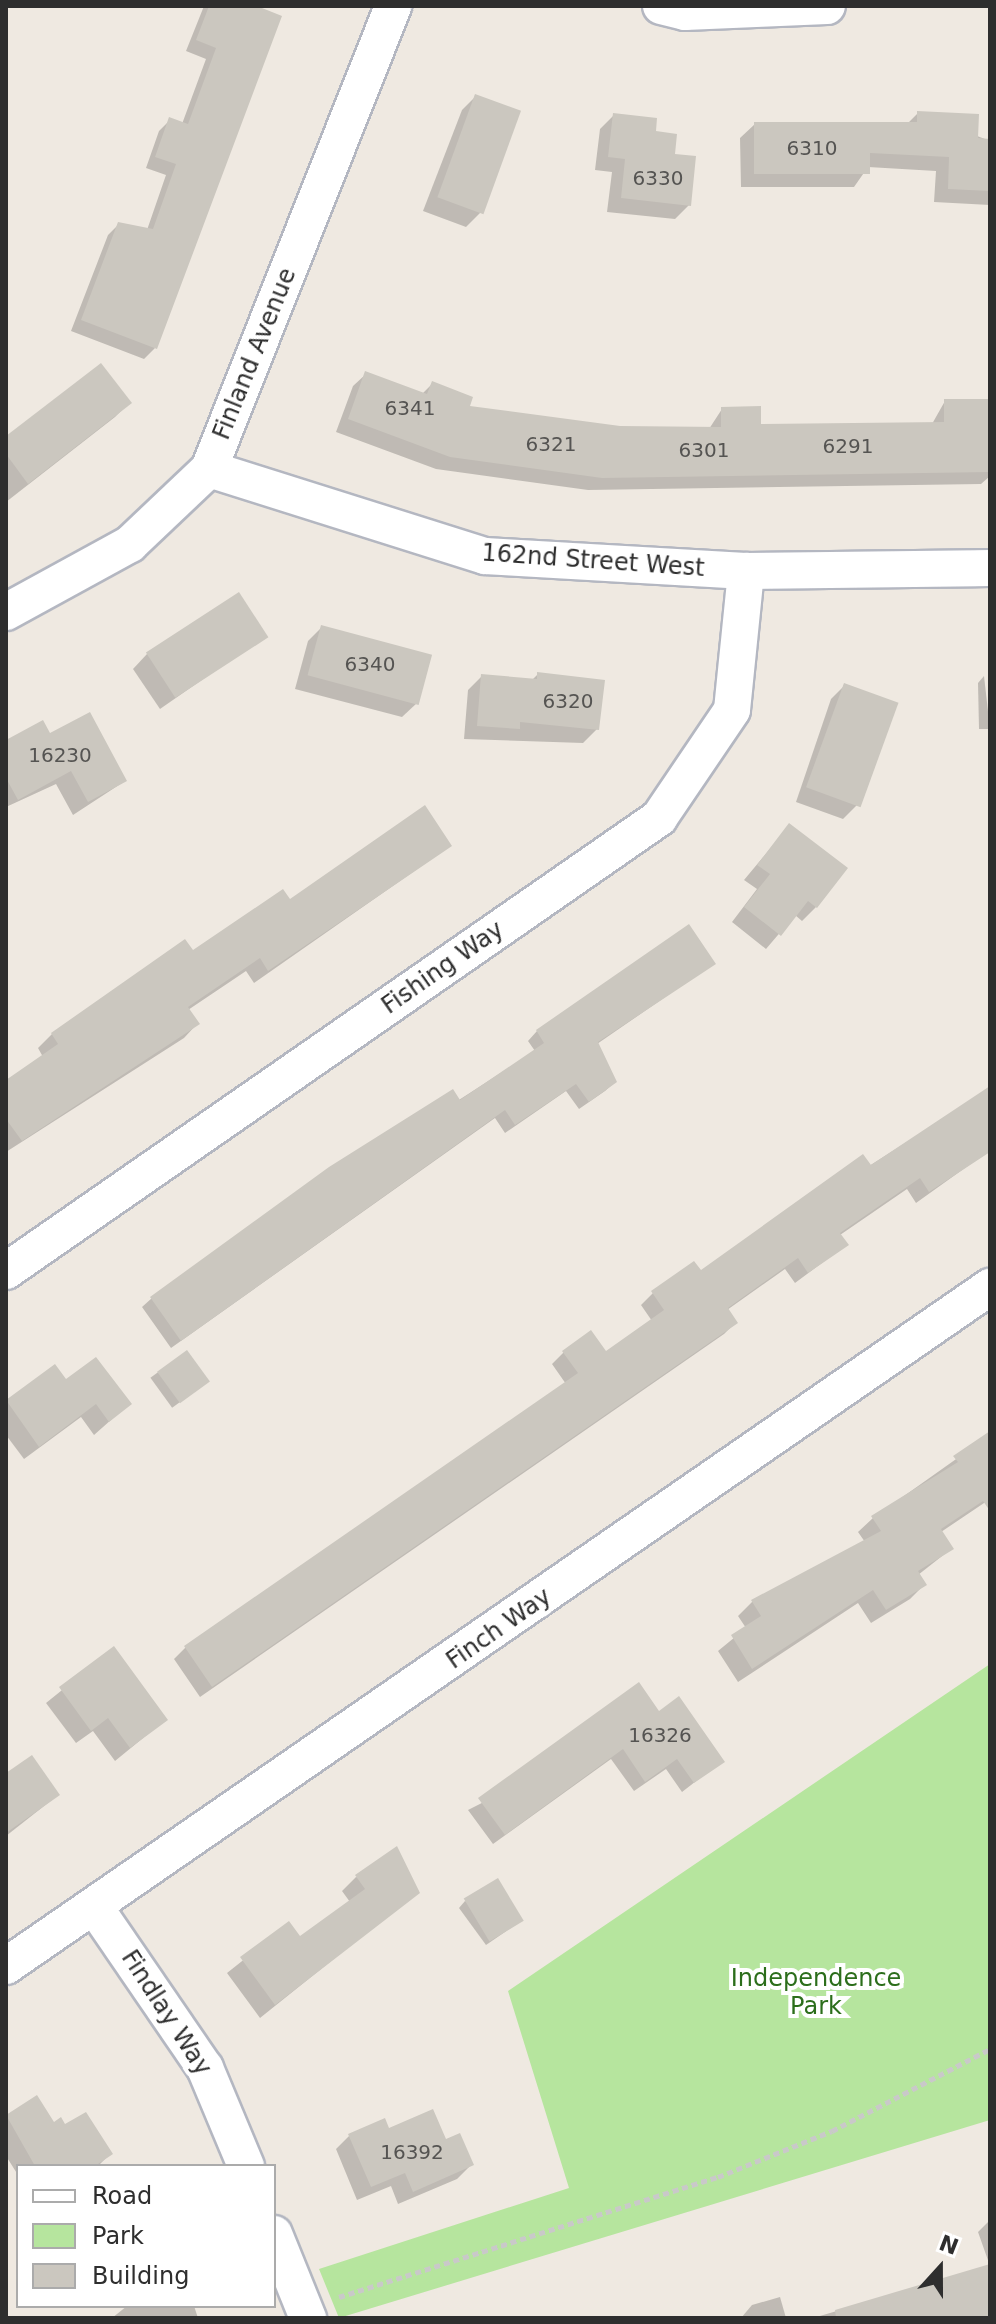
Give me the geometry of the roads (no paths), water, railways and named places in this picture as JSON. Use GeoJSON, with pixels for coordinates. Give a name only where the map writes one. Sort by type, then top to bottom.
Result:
{"type":"FeatureCollection","features":[{"type":"Feature","properties":{"kind":"street","name":"Finland Avenue"},"geometry":{"type":"LineString","coordinates":[[6,612],[130,544],[209,469],[393,6]]}},
{"type":"Feature","properties":{"kind":"street"},"geometry":{"type":"LineString","coordinates":[[661,6],[685,12],[827,6]]}},
{"type":"Feature","properties":{"kind":"street","name":"162nd Street West"},"geometry":{"type":"LineString","coordinates":[[209,469],[485,556],[746,571],[990,568]]}},
{"type":"Feature","properties":{"kind":"street","name":"Fishing Way"},"geometry":{"type":"LineString","coordinates":[[6,1271],[659,818],[732,710],[746,571]]}},
{"type":"Feature","properties":{"kind":"street","name":"Finch Way"},"geometry":{"type":"LineString","coordinates":[[6,1966],[96,1909],[990,1287]]}},
{"type":"Feature","properties":{"kind":"street","name":"Findlay Way"},"geometry":{"type":"LineString","coordinates":[[96,1909],[205,2068],[245,2164]]}},
{"type":"Feature","properties":{"kind":"street"},"geometry":{"type":"LineString","coordinates":[[276,2239],[306,2313]]}},
{"type":"Feature","properties":{"kind":"park label","name":"Independence Park"},"geometry":{"type":"Point","coordinates":[816,1993]}}]}
